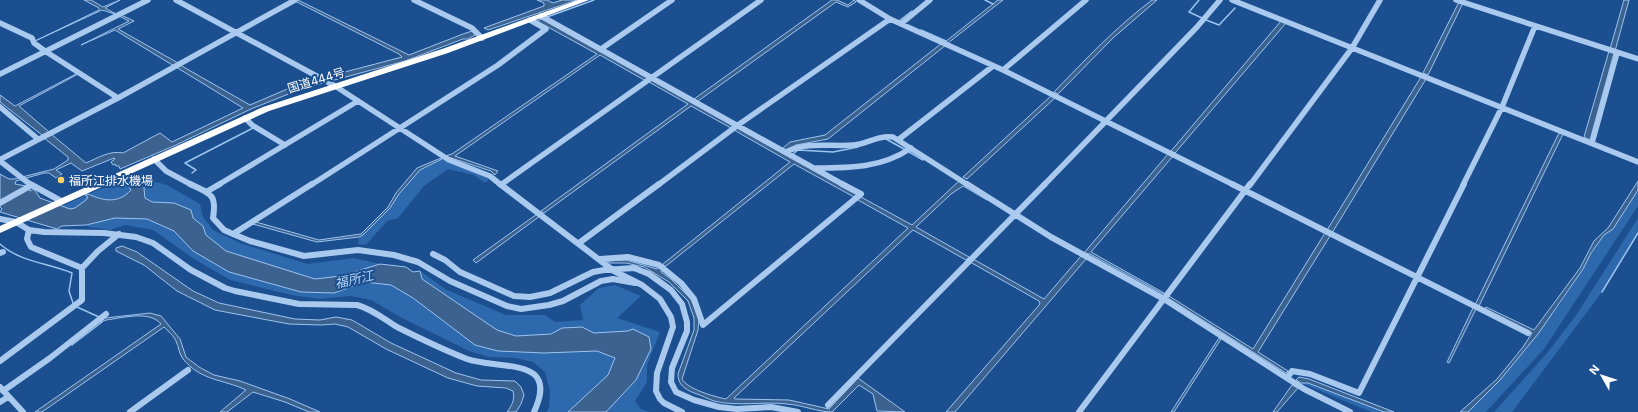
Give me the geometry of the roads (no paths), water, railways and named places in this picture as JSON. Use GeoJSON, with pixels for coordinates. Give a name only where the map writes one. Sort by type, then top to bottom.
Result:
{"type":"FeatureCollection","features":[{"type":"Feature","properties":{"kind":"highway","name":"国道444号"},"geometry":{"type":"LineString","coordinates":[[16,222],[244,118],[289,100],[331,84],[403,66],[585,0]]}},
{"type":"Feature","properties":{"kind":"highway"},"geometry":{"type":"LineString","coordinates":[[0,230],[16,222]]}},
{"type":"Feature","properties":{"kind":"street"},"geometry":{"type":"LineString","coordinates":[[0,74],[148,0]]}},
{"type":"Feature","properties":{"kind":"street"},"geometry":{"type":"LineString","coordinates":[[176,0],[321,78],[449,160],[490,176],[600,260],[614,270],[629,277],[660,301],[672,320],[673,326],[658,365],[656,389],[659,398],[665,404],[682,412]]}},
{"type":"Feature","properties":{"kind":"street"},"geometry":{"type":"LineString","coordinates":[[62,201],[29,186],[23,178],[0,161],[1,159],[118,98],[296,0]]}},
{"type":"Feature","properties":{"kind":"street"},"geometry":{"type":"LineString","coordinates":[[414,0],[472,28],[482,38]]}},
{"type":"Feature","properties":{"kind":"street"},"geometry":{"type":"LineString","coordinates":[[600,49],[672,0]]}},
{"type":"Feature","properties":{"kind":"street"},"geometry":{"type":"LineString","coordinates":[[502,184],[761,0]]}},
{"type":"Feature","properties":{"kind":"street"},"geometry":{"type":"LineString","coordinates":[[859,0],[890,19],[1003,70],[1528,333]]}},
{"type":"Feature","properties":{"kind":"street"},"geometry":{"type":"LineString","coordinates":[[901,24],[930,0]]}},
{"type":"Feature","properties":{"kind":"street"},"geometry":{"type":"LineString","coordinates":[[1003,70],[1086,0]]}},
{"type":"Feature","properties":{"kind":"street"},"geometry":{"type":"LineString","coordinates":[[828,405],[1197,27],[1220,0]]}},
{"type":"Feature","properties":{"kind":"street"},"geometry":{"type":"LineString","coordinates":[[1232,0],[1638,162]]}},
{"type":"Feature","properties":{"kind":"street"},"geometry":{"type":"LineString","coordinates":[[1079,412],[1352,48],[1380,0]]}},
{"type":"Feature","properties":{"kind":"street"},"geometry":{"type":"LineString","coordinates":[[1456,0],[1638,59]]}},
{"type":"Feature","properties":{"kind":"street"},"geometry":{"type":"LineString","coordinates":[[541,16],[861,194],[703,325],[694,299],[681,283],[659,265],[628,258],[600,260]]}},
{"type":"Feature","properties":{"kind":"street"},"geometry":{"type":"LineString","coordinates":[[579,243],[738,125],[890,19]]}},
{"type":"Feature","properties":{"kind":"street"},"geometry":{"type":"LineString","coordinates":[[233,234],[498,65],[546,29],[530,20]]}},
{"type":"Feature","properties":{"kind":"street"},"geometry":{"type":"LineString","coordinates":[[0,23],[32,38],[34,43],[45,51],[118,98]]}},
{"type":"Feature","properties":{"kind":"street"},"geometry":{"type":"LineString","coordinates":[[1287,378],[1292,371],[1304,372],[1358,392],[1502,108],[1535,26]]}},
{"type":"Feature","properties":{"kind":"street"},"geometry":{"type":"LineString","coordinates":[[1592,143],[1617,53]]}},
{"type":"Feature","properties":{"kind":"street"},"geometry":{"type":"LineString","coordinates":[[898,140],[993,66]]}},
{"type":"Feature","properties":{"kind":"street"},"geometry":{"type":"LineString","coordinates":[[206,192],[358,101]]}},
{"type":"Feature","properties":{"kind":"street"},"geometry":{"type":"LineString","coordinates":[[0,107],[38,139]]}},
{"type":"Feature","properties":{"kind":"street"},"geometry":{"type":"LineString","coordinates":[[244,118],[252,125],[285,145]]}},
{"type":"Feature","properties":{"kind":"street"},"geometry":{"type":"LineString","coordinates":[[786,152],[794,148],[808,145],[855,145],[887,136],[898,140],[1051,237],[1164,299],[1287,378],[1350,412]]}},
{"type":"Feature","properties":{"kind":"street"},"geometry":{"type":"LineString","coordinates":[[814,168],[867,166],[900,156],[911,148]]}},
{"type":"Feature","properties":{"kind":"street"},"geometry":{"type":"LineString","coordinates":[[154,159],[166,171],[206,192],[214,199],[215,205],[213,218],[224,230],[250,241],[304,256],[358,250],[394,255],[418,262],[457,284],[507,306],[521,309],[549,305],[563,301],[601,281],[613,279],[638,284]]}},
{"type":"Feature","properties":{"kind":"street"},"geometry":{"type":"LineString","coordinates":[[0,203],[29,186]]}},
{"type":"Feature","properties":{"kind":"street"},"geometry":{"type":"LineString","coordinates":[[0,219],[16,222],[29,230],[57,233],[119,234],[146,240],[191,270],[225,288],[235,291],[300,304],[350,304],[364,307],[398,328],[467,359],[483,364],[511,366],[528,370],[536,376],[540,388],[541,395],[534,412]]}},
{"type":"Feature","properties":{"kind":"street"},"geometry":{"type":"LineString","coordinates":[[29,230],[27,236],[28,245],[31,248],[82,268]]}},
{"type":"Feature","properties":{"kind":"street"},"geometry":{"type":"LineString","coordinates":[[82,268],[119,234]]}},
{"type":"Feature","properties":{"kind":"street"},"geometry":{"type":"LineString","coordinates":[[433,254],[445,260],[460,272],[514,296],[530,297],[550,293],[593,272],[634,268],[649,274],[671,290],[682,304],[688,322],[687,331],[672,368],[671,382],[676,392],[694,400],[718,407],[737,409],[771,407],[798,412]]}},
{"type":"Feature","properties":{"kind":"street"},"geometry":{"type":"LineString","coordinates":[[0,362],[82,300],[82,268]]}},
{"type":"Feature","properties":{"kind":"street"},"geometry":{"type":"LineString","coordinates":[[0,402],[4,392],[103,317]]}},
{"type":"Feature","properties":{"kind":"street"},"geometry":{"type":"LineString","coordinates":[[130,412],[188,370]]}},
{"type":"Feature","properties":{"kind":"street"},"geometry":{"type":"LineString","coordinates":[[4,392],[23,412]]}},
{"type":"Feature","properties":{"kind":"water"},"geometry":{"type":"Polygon","coordinates":[[[84,0],[91,0],[103,7],[120,0],[105,8],[118,15],[102,10],[35,41],[99,10],[99,8],[84,0]]]}},
{"type":"Feature","properties":{"kind":"water","name":"福所江"},"geometry":{"type":"Polygon","coordinates":[[[298,0],[409,55],[472,31],[475,35],[468,39],[463,39],[405,61],[301,89],[251,109],[176,145],[120,169],[119,166],[116,166],[115,164],[113,165],[111,162],[115,159],[114,158],[82,171],[71,163],[56,170],[62,174],[56,178],[49,173],[44,173],[16,181],[15,184],[26,186],[30,191],[34,189],[40,198],[70,209],[75,208],[86,200],[88,197],[85,195],[88,194],[105,200],[121,198],[131,190],[123,179],[143,174],[149,180],[144,188],[145,198],[152,202],[174,203],[191,210],[193,218],[203,226],[206,235],[226,251],[315,279],[341,276],[380,264],[406,267],[413,272],[420,271],[422,279],[497,330],[516,336],[551,334],[562,328],[582,327],[594,333],[628,331],[633,329],[649,337],[651,349],[636,380],[606,412],[568,412],[608,375],[615,358],[597,351],[544,353],[498,351],[475,345],[413,298],[391,285],[365,282],[334,293],[301,292],[229,272],[193,251],[174,231],[147,219],[115,218],[86,225],[62,226],[57,229],[0,212],[2,209],[0,207],[0,174],[9,179],[14,179],[54,169],[68,160],[68,157],[44,138],[51,134],[86,163],[109,154],[118,152],[123,153],[160,133],[172,142],[243,108],[176,67],[180,65],[250,105],[299,84],[402,57],[399,54],[295,1],[298,0]]]}},
{"type":"Feature","properties":{"kind":"water"},"geometry":{"type":"Polygon","coordinates":[[[537,0],[547,0],[553,3],[562,0],[577,0],[488,30],[484,28],[544,6],[544,3],[537,0]]]}},
{"type":"Feature","properties":{"kind":"water"},"geometry":{"type":"Polygon","coordinates":[[[832,0],[837,0],[848,5],[854,0],[856,2],[848,7],[836,2],[698,101],[694,99],[832,0]]]}},
{"type":"Feature","properties":{"kind":"water"},"geometry":{"type":"Polygon","coordinates":[[[998,0],[1003,0],[948,43],[945,42],[998,0]]]}},
{"type":"Feature","properties":{"kind":"water"},"geometry":{"type":"Polygon","coordinates":[[[1152,0],[1157,0],[1113,38],[1058,94],[1054,92],[1113,33],[1152,0]]]}},
{"type":"Feature","properties":{"kind":"water"},"geometry":{"type":"Polygon","coordinates":[[[1624,0],[1629,0],[1615,51],[1610,49],[1624,0]]]}},
{"type":"Feature","properties":{"kind":"water"},"geometry":{"type":"Polygon","coordinates":[[[1459,2],[1463,3],[1428,75],[1423,73],[1459,2]]]}},
{"type":"Feature","properties":{"kind":"water"},"geometry":{"type":"Polygon","coordinates":[[[121,15],[134,21],[118,29],[178,63],[174,66],[115,30],[81,45],[129,21],[119,16],[121,15]]]}},
{"type":"Feature","properties":{"kind":"water"},"geometry":{"type":"Polygon","coordinates":[[[542,19],[649,79],[646,81],[600,55],[455,156],[498,171],[495,175],[491,171],[445,156],[452,154],[597,54],[537,21],[542,19]]]}},
{"type":"Feature","properties":{"kind":"water"},"geometry":{"type":"Polygon","coordinates":[[[1281,21],[1286,23],[1175,153],[1171,151],[1281,21]]]}},
{"type":"Feature","properties":{"kind":"water"},"geometry":{"type":"Polygon","coordinates":[[[942,43],[946,45],[828,139],[796,145],[786,150],[783,148],[790,142],[825,135],[942,43]]]}},
{"type":"Feature","properties":{"kind":"water"},"geometry":{"type":"Polygon","coordinates":[[[1609,51],[1614,53],[1590,140],[1584,137],[1609,51]]]}},
{"type":"Feature","properties":{"kind":"water"},"geometry":{"type":"Polygon","coordinates":[[[78,74],[19,106],[49,132],[42,135],[0,102],[0,95],[15,106],[78,74]]]}},
{"type":"Feature","properties":{"kind":"water"},"geometry":{"type":"Polygon","coordinates":[[[1421,77],[1426,79],[1332,233],[1327,230],[1421,77]]]}},
{"type":"Feature","properties":{"kind":"water"},"geometry":{"type":"Polygon","coordinates":[[[651,80],[733,126],[731,128],[691,106],[544,213],[541,211],[688,104],[649,82],[651,80]]]}},
{"type":"Feature","properties":{"kind":"water"},"geometry":{"type":"Polygon","coordinates":[[[1052,95],[1056,97],[967,179],[963,177],[1052,95]]]}},
{"type":"Feature","properties":{"kind":"water"},"geometry":{"type":"Polygon","coordinates":[[[737,128],[857,194],[854,197],[794,164],[666,266],[664,266],[663,264],[790,162],[734,130],[737,128]]]}},
{"type":"Feature","properties":{"kind":"water"},"geometry":{"type":"Polygon","coordinates":[[[1559,133],[1563,134],[1479,306],[1475,305],[1559,133]]]}},
{"type":"Feature","properties":{"kind":"water"},"geometry":{"type":"Polygon","coordinates":[[[1168,154],[1173,156],[1091,252],[1164,293],[1163,294],[1090,254],[1084,253],[1168,154]]]}},
{"type":"Feature","properties":{"kind":"water"},"geometry":{"type":"Polygon","coordinates":[[[441,158],[442,159],[420,170],[399,194],[390,208],[363,235],[359,237],[317,242],[253,224],[256,222],[319,240],[361,234],[388,207],[396,193],[417,168],[441,158]]]}},
{"type":"Feature","properties":{"kind":"water"},"geometry":{"type":"Polygon","coordinates":[[[960,180],[987,200],[963,186],[951,194],[916,227],[969,257],[966,260],[913,230],[734,398],[789,400],[829,409],[858,378],[905,412],[877,411],[873,394],[859,385],[832,412],[778,403],[723,403],[714,401],[685,388],[679,381],[678,374],[694,330],[694,318],[688,301],[669,282],[644,267],[626,263],[610,263],[607,261],[626,260],[657,269],[659,267],[662,269],[661,272],[671,279],[691,299],[699,319],[698,330],[682,379],[685,383],[695,389],[726,399],[908,228],[858,200],[861,197],[912,225],[960,180]]]}},
{"type":"Feature","properties":{"kind":"water"},"geometry":{"type":"Polygon","coordinates":[[[1638,181],[1638,190],[1613,229],[1604,235],[1591,253],[1583,269],[1538,334],[1500,380],[1468,412],[1460,412],[1497,379],[1523,347],[1532,333],[1485,309],[1486,307],[1534,330],[1580,268],[1594,241],[1608,228],[1638,181]]]}},
{"type":"Feature","properties":{"kind":"water"},"geometry":{"type":"Polygon","coordinates":[[[537,214],[540,216],[476,263],[473,260],[537,214]]]}},
{"type":"Feature","properties":{"kind":"water"},"geometry":{"type":"Polygon","coordinates":[[[1325,233],[1330,236],[1258,352],[1288,371],[1286,373],[1168,298],[1169,296],[1253,349],[1325,233]]]}},
{"type":"Feature","properties":{"kind":"water"},"geometry":{"type":"Polygon","coordinates":[[[122,246],[137,252],[193,291],[219,303],[295,319],[320,320],[336,317],[352,320],[391,343],[456,373],[481,380],[515,381],[521,387],[524,395],[521,404],[516,412],[507,412],[513,402],[513,391],[506,388],[477,386],[448,378],[386,349],[348,327],[335,324],[289,324],[215,310],[177,291],[144,265],[116,251],[116,248],[122,246]]]}},
{"type":"Feature","properties":{"kind":"water"},"geometry":{"type":"Polygon","coordinates":[[[1081,256],[1086,259],[955,412],[946,412],[1040,304],[1039,301],[970,262],[973,259],[1044,299],[1081,256]]]}},
{"type":"Feature","properties":{"kind":"water"},"geometry":{"type":"Polygon","coordinates":[[[1473,308],[1476,309],[1449,363],[1447,362],[1473,308]]]}},
{"type":"Feature","properties":{"kind":"water"},"geometry":{"type":"Polygon","coordinates":[[[150,313],[161,316],[180,339],[186,357],[199,367],[214,375],[240,381],[290,399],[320,412],[309,412],[285,402],[253,392],[227,412],[220,412],[246,390],[197,372],[183,359],[174,337],[164,327],[42,412],[35,412],[161,324],[150,317],[143,316],[106,320],[101,322],[105,318],[150,313]]]}},
{"type":"Feature","properties":{"kind":"water"},"geometry":{"type":"Polygon","coordinates":[[[1219,338],[1221,339],[1174,412],[1171,412],[1219,338]]]}},
{"type":"Feature","properties":{"kind":"water"},"geometry":{"type":"Polygon","coordinates":[[[1299,377],[1309,379],[1394,412],[1384,412],[1308,383],[1301,383],[1296,380],[1299,377]]]}},
{"type":"Feature","properties":{"kind":"water"},"geometry":{"type":"Polygon","coordinates":[[[1292,385],[1298,388],[1277,412],[1273,412],[1292,385]]]}},
{"type":"Feature","properties":{"kind":"waterway"},"geometry":{"type":"LineString","coordinates":[[547,17],[594,0]]}},
{"type":"Feature","properties":{"kind":"waterway"},"geometry":{"type":"LineString","coordinates":[[985,0],[993,4]]}},
{"type":"Feature","properties":{"kind":"waterway"},"geometry":{"type":"LineString","coordinates":[[1199,0],[1189,12],[1202,18]]}},
{"type":"Feature","properties":{"kind":"waterway"},"geometry":{"type":"LineString","coordinates":[[1206,20],[1219,25],[1235,8]]}},
{"type":"Feature","properties":{"kind":"waterway"},"geometry":{"type":"LineString","coordinates":[[899,21],[912,11]]}},
{"type":"Feature","properties":{"kind":"waterway"},"geometry":{"type":"LineString","coordinates":[[921,30],[946,41]]}},
{"type":"Feature","properties":{"kind":"waterway"},"geometry":{"type":"LineString","coordinates":[[192,173],[196,170],[185,163],[253,128]]}},
{"type":"Feature","properties":{"kind":"waterway"},"geometry":{"type":"LineString","coordinates":[[886,139],[904,149]]}},
{"type":"Feature","properties":{"kind":"waterway"},"geometry":{"type":"LineString","coordinates":[[793,154],[798,150],[833,152],[858,147]]}},
{"type":"Feature","properties":{"kind":"waterway"},"geometry":{"type":"LineString","coordinates":[[909,152],[923,160]]}},
{"type":"Feature","properties":{"kind":"waterway"},"geometry":{"type":"LineString","coordinates":[[1602,292],[1638,233]]}},
{"type":"Feature","properties":{"kind":"waterway"},"geometry":{"type":"LineString","coordinates":[[0,244],[16,255],[72,273],[69,291],[73,303]]}},
{"type":"Feature","properties":{"kind":"waterway"},"geometry":{"type":"LineString","coordinates":[[77,307],[99,317]]}},
{"type":"Feature","properties":{"kind":"waterway"},"geometry":{"type":"LineString","coordinates":[[72,345],[102,322]]}},
{"type":"Feature","properties":{"kind":"place","name":"福所江排水機場"},"geometry":{"type":"Point","coordinates":[61,180]}}]}
